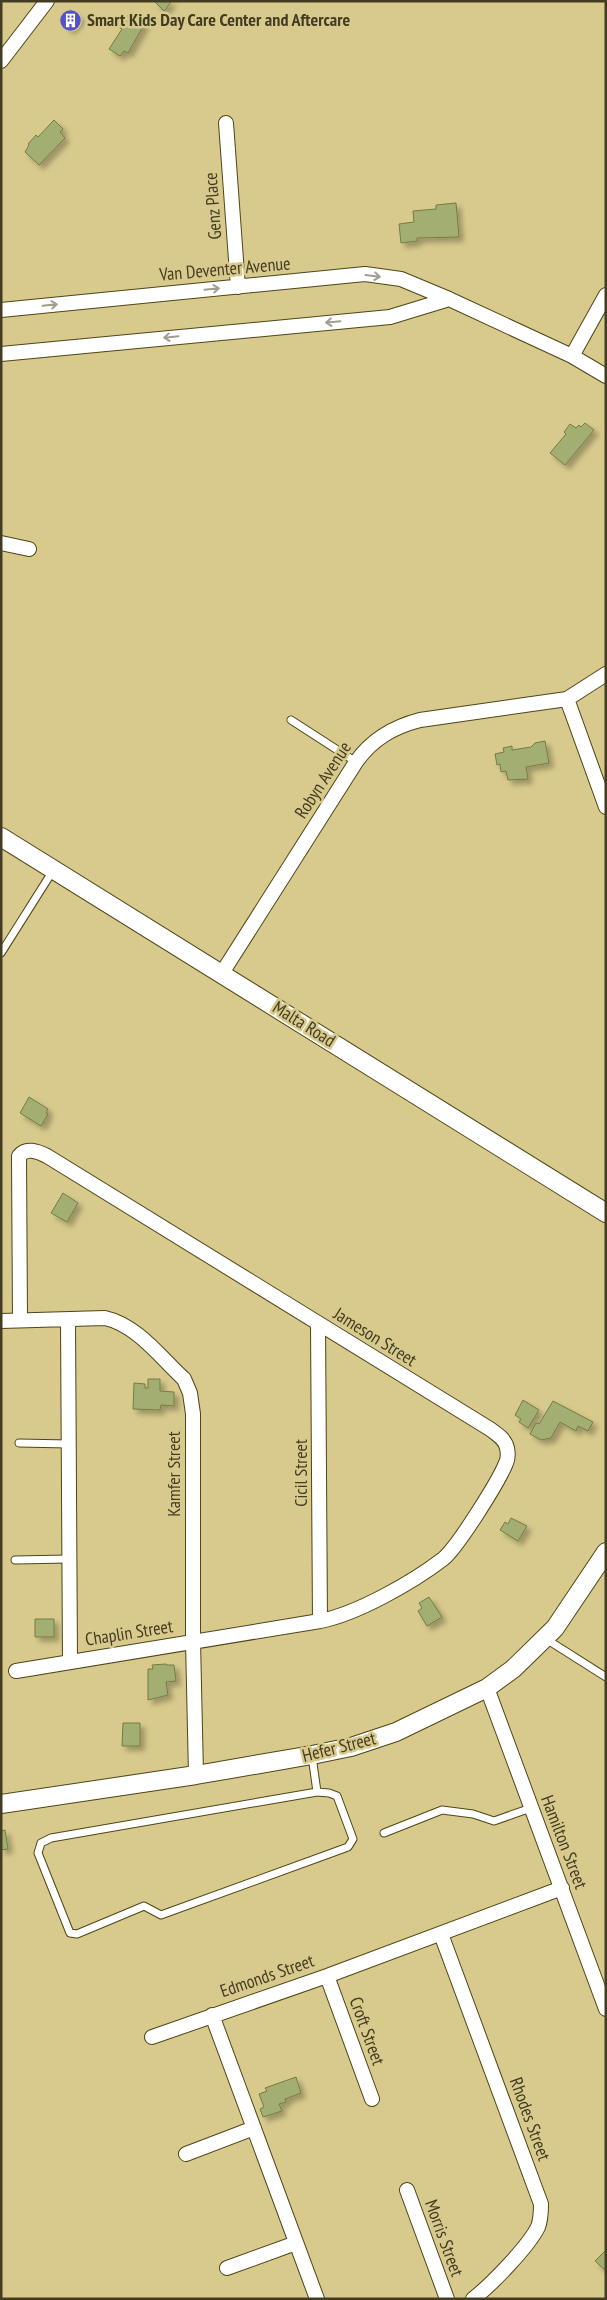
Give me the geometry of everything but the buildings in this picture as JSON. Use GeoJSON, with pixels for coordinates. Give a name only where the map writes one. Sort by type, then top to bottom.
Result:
{"type":"FeatureCollection","features":[{"type":"Feature","properties":{"kind":"street"},"geometry":{"type":"LineString","coordinates":[[1,61],[47,1]]}},
{"type":"Feature","properties":{"kind":"street","name":"Genz Place"},"geometry":{"type":"LineString","coordinates":[[226,123],[238,287]]}},
{"type":"Feature","properties":{"kind":"street","name":"Van Deventer Avenue"},"geometry":{"type":"LineString","coordinates":[[1,310],[365,274],[401,279],[449,299],[572,356],[606,376]]}},
{"type":"Feature","properties":{"kind":"street"},"geometry":{"type":"LineString","coordinates":[[572,356],[606,295]]}},
{"type":"Feature","properties":{"kind":"street"},"geometry":{"type":"LineString","coordinates":[[1,354],[390,317],[449,299]]}},
{"type":"Feature","properties":{"kind":"street"},"geometry":{"type":"LineString","coordinates":[[1,543],[29,549]]}},
{"type":"Feature","properties":{"kind":"street","name":"Robyn Avenue"},"geometry":{"type":"LineString","coordinates":[[222,973],[356,762],[374,740],[404,724],[567,699],[606,674]]}},
{"type":"Feature","properties":{"kind":"street"},"geometry":{"type":"LineString","coordinates":[[567,699],[606,807]]}},
{"type":"Feature","properties":{"kind":"street","name":"Malta Road"},"geometry":{"type":"LineString","coordinates":[[1,837],[606,1213]]}},
{"type":"Feature","properties":{"kind":"street","name":"Jameson Street"},"geometry":{"type":"LineString","coordinates":[[20,1320],[19,1156],[25,1151],[32,1150],[47,1156],[500,1436],[506,1443],[506,1464],[457,1544],[444,1558],[424,1572],[350,1613],[320,1621],[194,1642]]}},
{"type":"Feature","properties":{"kind":"street","name":"Kamfer Street"},"geometry":{"type":"LineString","coordinates":[[1,1321],[105,1318],[118,1322],[146,1344],[184,1379],[188,1386],[193,1414],[196,1775]]}},
{"type":"Feature","properties":{"kind":"street","name":"Chaplin Street"},"geometry":{"type":"LineString","coordinates":[[68,1320],[70,1661]]}},
{"type":"Feature","properties":{"kind":"street","name":"Cicil Street"},"geometry":{"type":"LineString","coordinates":[[318,1324],[320,1621]]}},
{"type":"Feature","properties":{"kind":"street","name":"Hefer Street"},"geometry":{"type":"LineString","coordinates":[[1,1804],[196,1775],[312,1755],[351,1746],[396,1732],[487,1688],[546,1639],[568,1612],[606,1552]]}},
{"type":"Feature","properties":{"kind":"street","name":"Chaplin Street"},"geometry":{"type":"LineString","coordinates":[[16,1670],[194,1642]]}},
{"type":"Feature","properties":{"kind":"street","name":"Hamilton Street"},"geometry":{"type":"LineString","coordinates":[[487,1688],[606,2009]]}},
{"type":"Feature","properties":{"kind":"street","name":"Edmonds Street"},"geometry":{"type":"LineString","coordinates":[[318,2299],[212,2015],[326,1976],[562,1888]]}},
{"type":"Feature","properties":{"kind":"street","name":"Rhodes Street"},"geometry":{"type":"LineString","coordinates":[[441,1934],[541,2204],[541,2215],[534,2233],[496,2277],[473,2299]]}},
{"type":"Feature","properties":{"kind":"street","name":"Croft Street"},"geometry":{"type":"LineString","coordinates":[[326,1976],[372,2098]]}},
{"type":"Feature","properties":{"kind":"street"},"geometry":{"type":"LineString","coordinates":[[152,2037],[212,2015]]}},
{"type":"Feature","properties":{"kind":"street"},"geometry":{"type":"LineString","coordinates":[[186,2154],[254,2128]]}},
{"type":"Feature","properties":{"kind":"street","name":"Morris Street"},"geometry":{"type":"LineString","coordinates":[[407,2190],[447,2299]]}},
{"type":"Feature","properties":{"kind":"street"},"geometry":{"type":"LineString","coordinates":[[227,2268],[296,2243]]}},
{"type":"Feature","properties":{"kind":"lane"},"geometry":{"type":"LineString","coordinates":[[291,720],[356,762]]}},
{"type":"Feature","properties":{"kind":"lane"},"geometry":{"type":"LineString","coordinates":[[1,953],[54,869]]}},
{"type":"Feature","properties":{"kind":"lane"},"geometry":{"type":"LineString","coordinates":[[19,1443],[69,1444]]}},
{"type":"Feature","properties":{"kind":"lane"},"geometry":{"type":"LineString","coordinates":[[15,1560],[68,1559]]}},
{"type":"Feature","properties":{"kind":"lane"},"geometry":{"type":"LineString","coordinates":[[546,1639],[606,1677]]}},
{"type":"Feature","properties":{"kind":"lane"},"geometry":{"type":"LineString","coordinates":[[312,1755],[317,1792]]}},
{"type":"Feature","properties":{"kind":"lane"},"geometry":{"type":"LineString","coordinates":[[317,1792],[336,1796],[353,1839],[348,1847],[161,1915],[144,1906],[76,1935],[70,1933],[38,1852],[41,1842],[51,1838],[317,1792]]}},
{"type":"Feature","properties":{"kind":"lane"},"geometry":{"type":"LineString","coordinates":[[384,1833],[442,1810],[473,1814],[494,1820],[531,1808]]}},
{"type":"Feature","properties":{"kind":"place","name":"Smart Kids Day Care Center and Aftercare"},"geometry":{"type":"Point","coordinates":[71,20]}}]}
